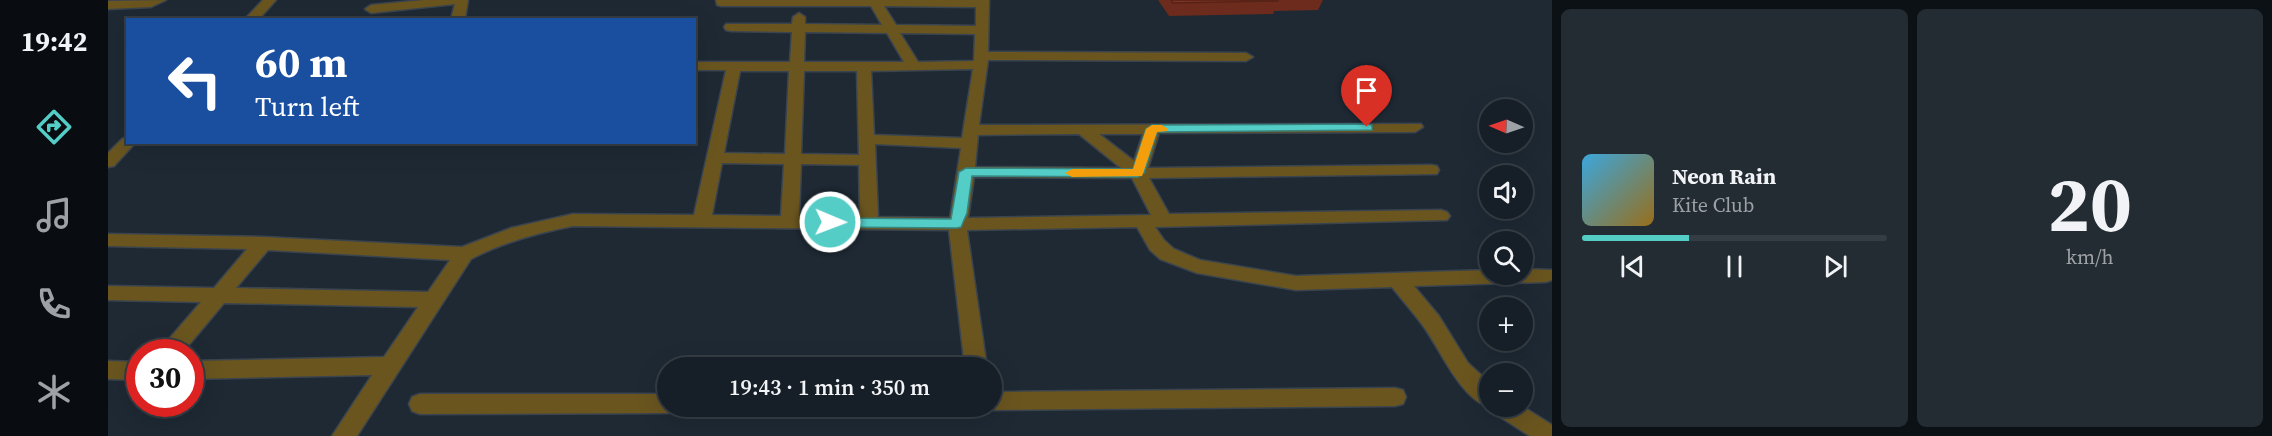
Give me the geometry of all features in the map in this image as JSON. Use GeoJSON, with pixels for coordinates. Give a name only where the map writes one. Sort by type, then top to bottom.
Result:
{"type":"FeatureCollection","features":[{"type":"Feature","properties":{"kind":"street"},"geometry":{"type":"LineString","coordinates":[[108,5],[151,3],[160,0]]}},
{"type":"Feature","properties":{"kind":"street"},"geometry":{"type":"LineString","coordinates":[[252,18],[270,0]]}},
{"type":"Feature","properties":{"kind":"street"},"geometry":{"type":"LineString","coordinates":[[371,9],[462,0],[458,18]]}},
{"type":"Feature","properties":{"kind":"street"},"geometry":{"type":"LineString","coordinates":[[874,1],[914,66]]}},
{"type":"Feature","properties":{"kind":"street"},"geometry":{"type":"LineString","coordinates":[[721,2],[983,1],[981,61],[961,213],[957,224],[975,357]]}},
{"type":"Feature","properties":{"kind":"street"},"geometry":{"type":"LineString","coordinates":[[790,222],[800,2]]}},
{"type":"Feature","properties":{"kind":"street"},"geometry":{"type":"LineString","coordinates":[[731,27],[982,30]]}},
{"type":"Feature","properties":{"kind":"street"},"geometry":{"type":"LineString","coordinates":[[696,66],[864,67],[981,61],[1246,57]]}},
{"type":"Feature","properties":{"kind":"street"},"geometry":{"type":"LineString","coordinates":[[702,221],[734,67]]}},
{"type":"Feature","properties":{"kind":"street"},"geometry":{"type":"LineString","coordinates":[[864,67],[869,223]]}},
{"type":"Feature","properties":{"kind":"street"},"geometry":{"type":"LineString","coordinates":[[866,139],[1083,129],[1415,127]]}},
{"type":"Feature","properties":{"kind":"street"},"geometry":{"type":"LineString","coordinates":[[1083,129],[1138,173],[1164,222]]}},
{"type":"Feature","properties":{"kind":"street"},"geometry":{"type":"LineString","coordinates":[[1138,173],[1152,129]]}},
{"type":"Feature","properties":{"kind":"street"},"geometry":{"type":"LineString","coordinates":[[108,162],[126,144]]}},
{"type":"Feature","properties":{"kind":"street"},"geometry":{"type":"LineString","coordinates":[[716,158],[867,160]]}},
{"type":"Feature","properties":{"kind":"street"},"geometry":{"type":"LineString","coordinates":[[966,172],[1431,170]]}},
{"type":"Feature","properties":{"kind":"street"},"geometry":{"type":"LineString","coordinates":[[344,436],[464,254],[511,232],[573,220],[957,224],[1441,216]]}},
{"type":"Feature","properties":{"kind":"street"},"geometry":{"type":"LineString","coordinates":[[1143,222],[1157,245],[1167,254],[1197,266],[1296,283],[1546,275]]}},
{"type":"Feature","properties":{"kind":"street"},"geometry":{"type":"LineString","coordinates":[[108,240],[263,243],[464,254]]}},
{"type":"Feature","properties":{"kind":"street"},"geometry":{"type":"LineString","coordinates":[[182,339],[263,243]]}},
{"type":"Feature","properties":{"kind":"street"},"geometry":{"type":"LineString","coordinates":[[1397,280],[1432,322],[1460,369],[1479,387]]}},
{"type":"Feature","properties":{"kind":"street"},"geometry":{"type":"LineString","coordinates":[[108,293],[433,300]]}},
{"type":"Feature","properties":{"kind":"street"},"geometry":{"type":"LineString","coordinates":[[204,370],[390,366]]}},
{"type":"Feature","properties":{"kind":"street"},"geometry":{"type":"LineString","coordinates":[[108,370],[126,371]]}},
{"type":"Feature","properties":{"kind":"street"},"geometry":{"type":"LineString","coordinates":[[1002,401],[1395,397]]}},
{"type":"Feature","properties":{"kind":"street"},"geometry":{"type":"LineString","coordinates":[[420,404],[657,403]]}},
{"type":"Feature","properties":{"kind":"street"},"geometry":{"type":"LineString","coordinates":[[1520,417],[1550,436]]}},
{"type":"Feature","properties":{"kind":"building"},"geometry":{"type":"Polygon","coordinates":[[[1171,0],[1278,0],[1278,1],[1173,3],[1171,0]]]}},
{"type":"Feature","properties":{"kind":"slow traffic"},"geometry":{"type":"LineString","coordinates":[[1072,173],[1138,173],[1152,129],[1162,129]]}},
{"type":"Feature","properties":{"kind":"route"},"geometry":{"type":"LineString","coordinates":[[830,222],[957,224],[961,213],[966,172],[1138,173],[1152,129],[1367,127]]}}]}
